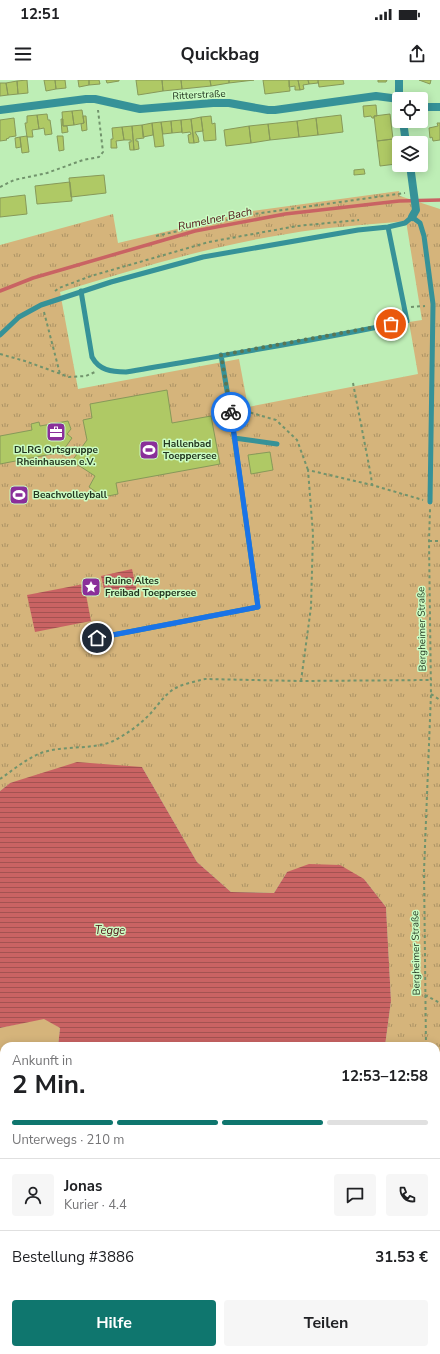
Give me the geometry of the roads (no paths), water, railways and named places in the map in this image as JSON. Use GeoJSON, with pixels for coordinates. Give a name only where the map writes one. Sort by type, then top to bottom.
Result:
{"type":"FeatureCollection","features":[{"type":"Feature","properties":{"kind":"street"},"geometry":{"type":"LineString","coordinates":[[399,80],[399,92]]}},
{"type":"Feature","properties":{"kind":"street","name":"Ritterstraße"},"geometry":{"type":"LineString","coordinates":[[0,110],[86,99],[97,99],[140,109],[229,103],[275,110],[376,96],[392,98]]}},
{"type":"Feature","properties":{"kind":"street"},"geometry":{"type":"LineString","coordinates":[[428,107],[440,107]]}},
{"type":"Feature","properties":{"kind":"street"},"geometry":{"type":"LineString","coordinates":[[411,172],[414,192],[414,213]]}},
{"type":"Feature","properties":{"kind":"lane"},"geometry":{"type":"LineString","coordinates":[[0,335],[19,318],[41,305],[81,291],[203,257],[351,231],[388,227],[405,223],[414,213],[424,236],[433,304],[430,502]]}},
{"type":"Feature","properties":{"kind":"lane"},"geometry":{"type":"LineString","coordinates":[[81,291],[92,357],[96,364],[101,368],[116,372],[126,372],[406,321],[388,227]]}},
{"type":"Feature","properties":{"kind":"lane"},"geometry":{"type":"LineString","coordinates":[[97,638],[258,607],[231,414],[221,355]]}},
{"type":"Feature","properties":{"kind":"lane"},"geometry":{"type":"LineString","coordinates":[[234,438],[277,444]]}},
{"type":"Feature","properties":{"kind":"water"},"geometry":{"type":"Polygon","coordinates":[[[132,569],[137,592],[106,598],[101,576],[132,569]]]}},
{"type":"Feature","properties":{"kind":"water"},"geometry":{"type":"Polygon","coordinates":[[[84,584],[91,621],[35,632],[27,595],[84,584]]]}},
{"type":"Feature","properties":{"kind":"water","name":"Tegge"},"geometry":{"type":"Polygon","coordinates":[[[77,762],[142,767],[197,862],[231,892],[274,893],[287,872],[309,864],[340,865],[364,879],[386,907],[391,1001],[386,1042],[58,1042],[60,1028],[44,1019],[0,1028],[0,791],[10,783],[77,762]]]}},
{"type":"Feature","properties":{"kind":"waterway","name":"Rumelner Bach"},"geometry":{"type":"LineString","coordinates":[[0,291],[33,278],[195,231],[285,214],[399,201],[440,200]]}},
{"type":"Feature","properties":{"kind":"place","name":"DLRG Ortsgruppe Rheinhausen e.V."},"geometry":{"type":"Point","coordinates":[56,432]}},
{"type":"Feature","properties":{"kind":"place","name":"Hallenbad Toeppersee"},"geometry":{"type":"Point","coordinates":[149,450]}},
{"type":"Feature","properties":{"kind":"place","name":"Beachvolleyball"},"geometry":{"type":"Point","coordinates":[19,495]}},
{"type":"Feature","properties":{"kind":"place","name":"Ruine Altes Freibad Toeppersee"},"geometry":{"type":"Point","coordinates":[91,587]}}]}
